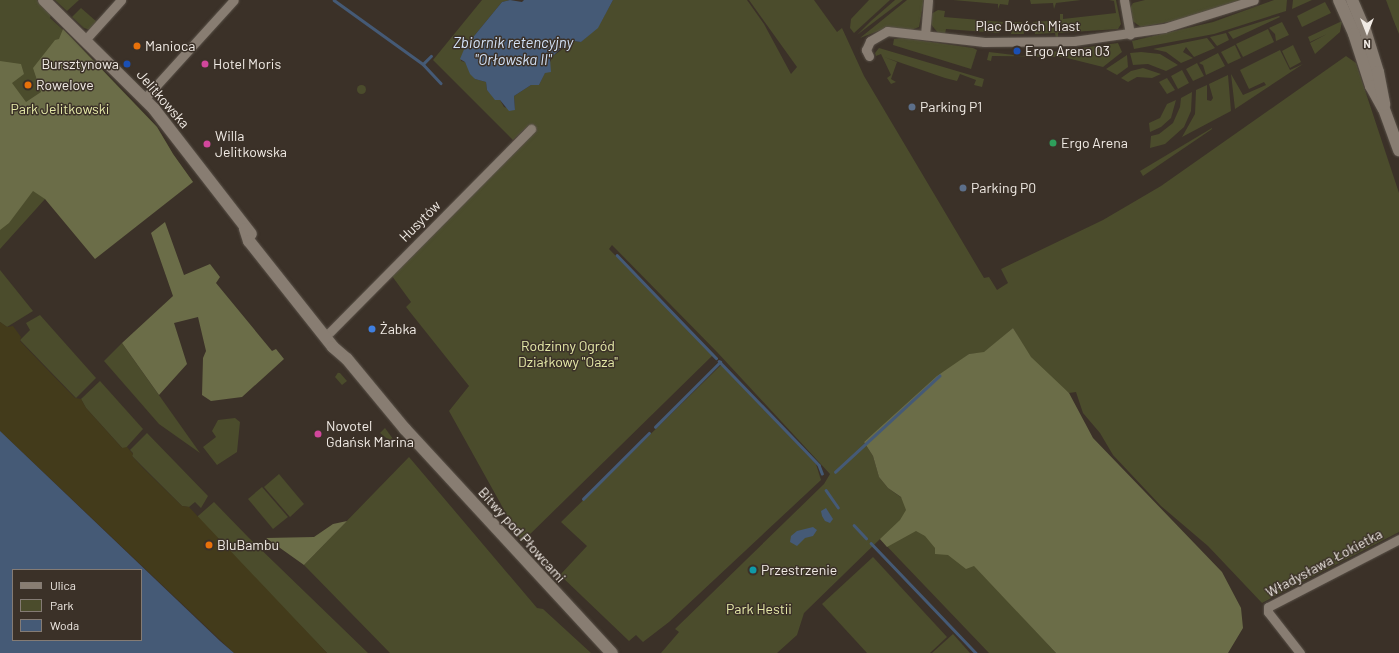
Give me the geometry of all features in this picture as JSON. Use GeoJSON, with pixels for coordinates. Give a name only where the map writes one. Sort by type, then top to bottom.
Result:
{"type":"FeatureCollection","features":[{"type":"Feature","properties":{"kind":"street","name":"Jelitkowska"},"geometry":{"type":"LineString","coordinates":[[44,0],[145,98],[245,229],[253,236],[345,351],[347,359]]}},
{"type":"Feature","properties":{"kind":"street"},"geometry":{"type":"LineString","coordinates":[[85,40],[121,0]]}},
{"type":"Feature","properties":{"kind":"street"},"geometry":{"type":"LineString","coordinates":[[145,98],[234,0]]}},
{"type":"Feature","properties":{"kind":"street"},"geometry":{"type":"LineString","coordinates":[[925,35],[928,0]]}},
{"type":"Feature","properties":{"kind":"street","name":"Plac Dwóch Miast"},"geometry":{"type":"LineString","coordinates":[[869,56],[866,50],[870,41],[880,33],[895,30],[925,35],[1016,43],[1074,41],[1130,34],[1183,23],[1254,0]]}},
{"type":"Feature","properties":{"kind":"street"},"geometry":{"type":"LineString","coordinates":[[1339,0],[1354,34],[1371,86],[1384,109],[1399,150]]}},
{"type":"Feature","properties":{"kind":"street"},"geometry":{"type":"LineString","coordinates":[[1352,0],[1365,30],[1380,77],[1384,109]]}},
{"type":"Feature","properties":{"kind":"street"},"geometry":{"type":"LineString","coordinates":[[1127,1],[1130,34]]}},
{"type":"Feature","properties":{"kind":"street","name":"Husytów"},"geometry":{"type":"LineString","coordinates":[[330,332],[531,129]]}},
{"type":"Feature","properties":{"kind":"street","name":"Jelitkowska"},"geometry":{"type":"LineString","coordinates":[[245,229],[249,241],[328,341],[341,356],[347,359],[420,445]]}},
{"type":"Feature","properties":{"kind":"street","name":"Bitwy pod Płowcami"},"geometry":{"type":"LineString","coordinates":[[420,445],[577,617],[604,643],[612,653]]}},
{"type":"Feature","properties":{"kind":"street","name":"Władysława Łokietka"},"geometry":{"type":"LineString","coordinates":[[1300,653],[1268,612],[1268,607],[1399,539]]}},
{"type":"Feature","properties":{"kind":"street","name":"Bitwy pod Płowcami"},"geometry":{"type":"LineString","coordinates":[[604,643],[620,653]]}},
{"type":"Feature","properties":{"kind":"green space","name":"Park Jelitkowski"},"geometry":{"type":"Polygon","coordinates":[[[0,0],[37,0],[51,14],[50,18],[71,37],[157,127],[173,154],[193,182],[52,195],[45,199],[0,249],[0,0]]]}},
{"type":"Feature","properties":{"kind":"green space"},"geometry":{"type":"Polygon","coordinates":[[[55,0],[79,0],[67,11],[55,0]]]}},
{"type":"Feature","properties":{"kind":"green space"},"geometry":{"type":"Polygon","coordinates":[[[482,0],[510,0],[502,2],[465,47],[461,61],[465,62],[475,79],[486,82],[487,90],[500,100],[504,107],[515,110],[514,96],[531,85],[539,85],[553,56],[574,41],[581,42],[598,27],[613,0],[747,0],[764,24],[791,74],[797,67],[749,0],[814,0],[837,32],[842,28],[864,76],[984,278],[989,277],[997,290],[1008,283],[1001,269],[1103,220],[1161,186],[1346,56],[1356,63],[1399,193],[1399,532],[1262,603],[1208,546],[1161,506],[1113,455],[1100,433],[1083,413],[1076,392],[1069,393],[1055,382],[1030,357],[1013,328],[984,353],[969,354],[864,442],[873,456],[879,477],[888,488],[934,521],[1056,653],[989,653],[880,539],[804,613],[797,635],[777,653],[661,653],[679,632],[675,629],[824,484],[830,474],[717,352],[612,245],[609,249],[713,355],[522,542],[449,411],[469,386],[406,307],[411,302],[392,276],[534,132],[528,126],[513,140],[433,60],[482,0]]]}},
{"type":"Feature","properties":{"kind":"green space"},"geometry":{"type":"Polygon","coordinates":[[[869,0],[890,0],[854,33],[850,28],[851,19],[869,0]]]}},
{"type":"Feature","properties":{"kind":"green space"},"geometry":{"type":"Polygon","coordinates":[[[895,0],[903,0],[857,35],[871,21],[895,0]]]}},
{"type":"Feature","properties":{"kind":"green space"},"geometry":{"type":"Polygon","coordinates":[[[907,0],[924,0],[919,27],[911,30],[889,27],[860,38],[907,0]]]}},
{"type":"Feature","properties":{"kind":"green space"},"geometry":{"type":"Polygon","coordinates":[[[953,0],[1009,0],[1008,5],[1000,4],[998,9],[998,4],[953,0]]]}},
{"type":"Feature","properties":{"kind":"green space"},"geometry":{"type":"Polygon","coordinates":[[[1030,0],[1081,0],[1056,3],[1054,9],[1053,3],[1031,4],[1030,0]]]}},
{"type":"Feature","properties":{"kind":"green space"},"geometry":{"type":"Polygon","coordinates":[[[1109,0],[1116,0],[1121,24],[1118,29],[1058,33],[1058,39],[1056,39],[1055,33],[1035,34],[1033,22],[1060,20],[1060,14],[1063,14],[1063,19],[1116,13],[1114,1],[1109,0]]]}},
{"type":"Feature","properties":{"kind":"green space"},"geometry":{"type":"Polygon","coordinates":[[[1145,0],[1245,0],[1184,19],[1141,27],[1131,20],[1130,8],[1133,3],[1145,0]]]}},
{"type":"Feature","properties":{"kind":"green space"},"geometry":{"type":"Polygon","coordinates":[[[1274,0],[1287,0],[1286,11],[1214,34],[1134,49],[1132,41],[1213,22],[1274,0]]]}},
{"type":"Feature","properties":{"kind":"green space"},"geometry":{"type":"Polygon","coordinates":[[[1293,0],[1312,0],[1292,9],[1293,0]]]}},
{"type":"Feature","properties":{"kind":"green space"},"geometry":{"type":"Polygon","coordinates":[[[1386,0],[1399,0],[1399,34],[1393,19],[1386,0]]]}},
{"type":"Feature","properties":{"kind":"green space"},"geometry":{"type":"Polygon","coordinates":[[[1325,2],[1331,13],[1302,27],[1297,16],[1325,2]]]}},
{"type":"Feature","properties":{"kind":"green space"},"geometry":{"type":"Polygon","coordinates":[[[81,8],[97,22],[90,30],[84,28],[72,17],[81,8]]]}},
{"type":"Feature","properties":{"kind":"green space"},"geometry":{"type":"Polygon","coordinates":[[[938,10],[945,11],[944,17],[1003,22],[999,33],[946,29],[945,34],[939,34],[929,22],[931,14],[938,10]]]}},
{"type":"Feature","properties":{"kind":"green space"},"geometry":{"type":"Polygon","coordinates":[[[1279,16],[1280,17],[1233,39],[1228,32],[1279,16]]]}},
{"type":"Feature","properties":{"kind":"green space"},"geometry":{"type":"Polygon","coordinates":[[[1342,21],[1340,32],[1315,54],[1310,43],[1327,34],[1310,42],[1308,37],[1342,21]]]}},
{"type":"Feature","properties":{"kind":"green space"},"geometry":{"type":"Polygon","coordinates":[[[1014,22],[1022,22],[1024,34],[1011,34],[1014,22]]]}},
{"type":"Feature","properties":{"kind":"green space"},"geometry":{"type":"Polygon","coordinates":[[[1282,22],[1289,35],[1276,41],[1275,34],[1269,28],[1282,22]]]}},
{"type":"Feature","properties":{"kind":"green space","name":"Park Jelitkowski"},"geometry":{"type":"Polygon","coordinates":[[[63,29],[157,127],[173,154],[193,182],[95,259],[45,199],[33,191],[9,223],[0,230],[0,61],[21,64],[24,74],[12,83],[26,102],[41,92],[33,68],[55,40],[59,39],[63,29]]]}},
{"type":"Feature","properties":{"kind":"green space"},"geometry":{"type":"Polygon","coordinates":[[[1268,29],[1274,42],[1243,57],[1236,44],[1268,29]]]}},
{"type":"Feature","properties":{"kind":"green space"},"geometry":{"type":"Polygon","coordinates":[[[1226,33],[1229,40],[1217,46],[1210,37],[1226,33]]]}},
{"type":"Feature","properties":{"kind":"green space"},"geometry":{"type":"Polygon","coordinates":[[[903,38],[973,48],[977,50],[971,69],[893,45],[894,39],[903,38]]]}},
{"type":"Feature","properties":{"kind":"green space"},"geometry":{"type":"Polygon","coordinates":[[[1207,38],[1215,48],[1194,57],[1186,47],[1183,52],[1193,58],[1181,63],[1166,52],[1153,49],[1207,38]]]}},
{"type":"Feature","properties":{"kind":"green space"},"geometry":{"type":"Polygon","coordinates":[[[1118,43],[1122,52],[1103,67],[1063,57],[992,56],[991,61],[987,60],[989,52],[1022,56],[1118,43]]]}},
{"type":"Feature","properties":{"kind":"green space"},"geometry":{"type":"Polygon","coordinates":[[[1235,45],[1241,58],[1228,64],[1221,52],[1235,45]]]}},
{"type":"Feature","properties":{"kind":"green space"},"geometry":{"type":"Polygon","coordinates":[[[1293,45],[1301,62],[1290,68],[1282,51],[1293,45]]]}},
{"type":"Feature","properties":{"kind":"green space"},"geometry":{"type":"Polygon","coordinates":[[[879,48],[984,79],[982,87],[974,85],[976,80],[960,74],[957,81],[884,57],[897,62],[891,79],[896,82],[891,84],[887,78],[891,75],[881,54],[876,56],[875,53],[879,48]]]}},
{"type":"Feature","properties":{"kind":"green space"},"geometry":{"type":"Polygon","coordinates":[[[1280,50],[1290,70],[1303,64],[1235,109],[1231,74],[1243,95],[1266,85],[1264,82],[1249,89],[1240,70],[1280,50]]]}},
{"type":"Feature","properties":{"kind":"green space"},"geometry":{"type":"Polygon","coordinates":[[[1141,52],[1160,54],[1178,65],[1166,71],[1148,64],[1133,65],[1130,53],[1141,52]]]}},
{"type":"Feature","properties":{"kind":"green space"},"geometry":{"type":"Polygon","coordinates":[[[1218,53],[1225,66],[1206,75],[1203,65],[1199,63],[1218,53]]]}},
{"type":"Feature","properties":{"kind":"green space"},"geometry":{"type":"Polygon","coordinates":[[[1127,55],[1128,67],[1117,75],[1106,69],[1127,55]]]}},
{"type":"Feature","properties":{"kind":"green space"},"geometry":{"type":"Polygon","coordinates":[[[1197,63],[1204,76],[1193,81],[1186,69],[1197,63]]]}},
{"type":"Feature","properties":{"kind":"green space"},"geometry":{"type":"Polygon","coordinates":[[[1143,68],[1161,74],[1152,78],[1137,77],[1128,82],[1121,78],[1131,71],[1143,68]]]}},
{"type":"Feature","properties":{"kind":"green space"},"geometry":{"type":"Polygon","coordinates":[[[1182,70],[1189,83],[1178,89],[1171,76],[1182,70]]]}},
{"type":"Feature","properties":{"kind":"green space"},"geometry":{"type":"Polygon","coordinates":[[[1228,75],[1231,111],[1182,137],[1195,114],[1196,90],[1207,85],[1207,100],[1211,101],[1213,98],[1209,84],[1228,75]]]}},
{"type":"Feature","properties":{"kind":"green space"},"geometry":{"type":"Polygon","coordinates":[[[1167,78],[1175,90],[1167,94],[1159,82],[1167,78]]]}},
{"type":"Feature","properties":{"kind":"green space"},"geometry":{"type":"Polygon","coordinates":[[[361,84],[366,89],[361,94],[356,89],[361,84]]]}},
{"type":"Feature","properties":{"kind":"green space"},"geometry":{"type":"Polygon","coordinates":[[[1192,92],[1191,111],[1184,127],[1165,144],[1150,148],[1151,136],[1159,134],[1173,123],[1180,107],[1181,98],[1192,92]]]}},
{"type":"Feature","properties":{"kind":"green space"},"geometry":{"type":"Polygon","coordinates":[[[1176,100],[1171,118],[1161,127],[1150,132],[1149,123],[1160,118],[1167,104],[1176,100]]]}},
{"type":"Feature","properties":{"kind":"green space"},"geometry":{"type":"Polygon","coordinates":[[[1212,129],[1143,176],[1140,171],[1212,129]]]}},
{"type":"Feature","properties":{"kind":"green space"},"geometry":{"type":"Polygon","coordinates":[[[165,222],[184,275],[210,264],[220,277],[216,283],[272,351],[276,349],[284,359],[242,397],[211,401],[202,395],[203,358],[206,351],[198,317],[174,323],[187,364],[159,395],[122,343],[173,296],[151,233],[165,222]]]}},
{"type":"Feature","properties":{"kind":"green space"},"geometry":{"type":"Polygon","coordinates":[[[0,270],[33,311],[7,327],[0,322],[0,270]]]}},
{"type":"Feature","properties":{"kind":"green space"},"geometry":{"type":"Polygon","coordinates":[[[40,315],[96,378],[76,398],[20,340],[30,330],[26,323],[40,315]]]}},
{"type":"Feature","properties":{"kind":"green space"},"geometry":{"type":"Polygon","coordinates":[[[1013,328],[1031,357],[1069,393],[1093,438],[1222,572],[1241,608],[1243,628],[1228,653],[1056,653],[974,566],[966,569],[948,555],[935,554],[935,548],[925,536],[916,531],[887,547],[880,539],[900,520],[906,510],[901,497],[888,488],[879,477],[873,456],[864,442],[937,376],[969,354],[984,352],[1013,328]]]}},
{"type":"Feature","properties":{"kind":"green space"},"geometry":{"type":"Polygon","coordinates":[[[122,343],[200,453],[159,424],[104,361],[122,343]]]}},
{"type":"Feature","properties":{"kind":"green space"},"geometry":{"type":"Polygon","coordinates":[[[721,365],[816,464],[821,480],[669,622],[643,642],[636,635],[629,641],[560,575],[587,546],[561,522],[721,365]]]}},
{"type":"Feature","properties":{"kind":"green space"},"geometry":{"type":"Polygon","coordinates":[[[339,371],[338,373],[340,373],[347,381],[342,385],[335,377],[339,371]]]}},
{"type":"Feature","properties":{"kind":"green space"},"geometry":{"type":"Polygon","coordinates":[[[100,381],[143,429],[124,450],[86,408],[81,399],[100,381]]]}},
{"type":"Feature","properties":{"kind":"green space"},"geometry":{"type":"Polygon","coordinates":[[[235,418],[240,422],[237,452],[217,465],[203,447],[216,437],[212,431],[218,420],[235,418]]]}},
{"type":"Feature","properties":{"kind":"green space"},"geometry":{"type":"Polygon","coordinates":[[[385,428],[393,439],[390,441],[380,433],[385,428]]]}},
{"type":"Feature","properties":{"kind":"green space"},"geometry":{"type":"Polygon","coordinates":[[[147,433],[208,496],[201,508],[195,502],[189,507],[182,506],[132,456],[133,453],[130,450],[147,433]]]}},
{"type":"Feature","properties":{"kind":"green space"},"geometry":{"type":"Polygon","coordinates":[[[409,457],[537,608],[543,609],[591,653],[390,653],[304,565],[409,457]]]}},
{"type":"Feature","properties":{"kind":"green space"},"geometry":{"type":"Polygon","coordinates":[[[279,474],[304,504],[290,517],[264,487],[279,474]]]}},
{"type":"Feature","properties":{"kind":"green space"},"geometry":{"type":"Polygon","coordinates":[[[262,487],[288,517],[273,529],[248,499],[262,487]]]}},
{"type":"Feature","properties":{"kind":"green space"},"geometry":{"type":"Polygon","coordinates":[[[214,502],[249,538],[368,653],[327,653],[198,520],[198,516],[214,502]]]}},
{"type":"Feature","properties":{"kind":"green space"},"geometry":{"type":"Polygon","coordinates":[[[347,521],[304,565],[266,538],[314,537],[333,524],[347,521]]]}},
{"type":"Feature","properties":{"kind":"green space"},"geometry":{"type":"Polygon","coordinates":[[[873,557],[947,637],[930,653],[867,653],[822,604],[873,557]]]}},
{"type":"Feature","properties":{"kind":"green space"},"geometry":{"type":"Polygon","coordinates":[[[953,634],[970,653],[932,653],[953,634]]]}},
{"type":"Feature","properties":{"kind":"sand"},"geometry":{"type":"Polygon","coordinates":[[[0,322],[7,327],[13,326],[21,337],[20,341],[75,398],[81,399],[86,408],[122,448],[127,447],[133,454],[132,456],[143,468],[182,506],[189,507],[327,653],[234,653],[0,431],[0,322]]]}},
{"type":"Feature","properties":{"kind":"water","name":"Zbiornik retencyjny \"Orłowska II\""},"geometry":{"type":"Polygon","coordinates":[[[510,0],[522,2],[524,0],[613,0],[598,28],[581,42],[574,41],[559,50],[550,59],[551,72],[545,73],[539,85],[531,85],[514,96],[515,110],[509,111],[500,100],[495,100],[487,90],[486,82],[475,79],[470,74],[465,62],[460,59],[465,47],[502,2],[510,0]]]}},
{"type":"Feature","properties":{"kind":"water"},"geometry":{"type":"Polygon","coordinates":[[[0,431],[220,641],[234,653],[0,653],[0,431]]]}},
{"type":"Feature","properties":{"kind":"water"},"geometry":{"type":"Polygon","coordinates":[[[826,508],[833,519],[830,523],[825,521],[822,516],[821,511],[826,508]]]}},
{"type":"Feature","properties":{"kind":"water"},"geometry":{"type":"Polygon","coordinates":[[[813,527],[817,530],[813,536],[805,538],[797,546],[790,542],[791,536],[797,531],[813,527]]]}},
{"type":"Feature","properties":{"kind":"waterway"},"geometry":{"type":"LineString","coordinates":[[334,0],[423,64],[441,83]]}},
{"type":"Feature","properties":{"kind":"waterway"},"geometry":{"type":"LineString","coordinates":[[423,64],[431,56]]}},
{"type":"Feature","properties":{"kind":"waterway"},"geometry":{"type":"LineString","coordinates":[[617,255],[716,358]]}},
{"type":"Feature","properties":{"kind":"waterway"},"geometry":{"type":"LineString","coordinates":[[719,361],[819,465],[822,473]]}},
{"type":"Feature","properties":{"kind":"waterway"},"geometry":{"type":"LineString","coordinates":[[655,427],[720,362]]}},
{"type":"Feature","properties":{"kind":"waterway"},"geometry":{"type":"LineString","coordinates":[[835,472],[939,376]]}},
{"type":"Feature","properties":{"kind":"waterway"},"geometry":{"type":"LineString","coordinates":[[583,499],[649,433]]}},
{"type":"Feature","properties":{"kind":"waterway"},"geometry":{"type":"LineString","coordinates":[[826,490],[838,507]]}},
{"type":"Feature","properties":{"kind":"waterway"},"geometry":{"type":"LineString","coordinates":[[854,525],[866,538]]}},
{"type":"Feature","properties":{"kind":"waterway"},"geometry":{"type":"LineString","coordinates":[[871,543],[976,653]]}},
{"type":"Feature","properties":{"kind":"place","name":"Manioca"},"geometry":{"type":"Point","coordinates":[137,46]}},
{"type":"Feature","properties":{"kind":"place","name":"Ergo Arena 03"},"geometry":{"type":"Point","coordinates":[1017,51]}},
{"type":"Feature","properties":{"kind":"place","name":"Bursztynowa"},"geometry":{"type":"Point","coordinates":[127,64]}},
{"type":"Feature","properties":{"kind":"place","name":"Hotel Moris"},"geometry":{"type":"Point","coordinates":[205,64]}},
{"type":"Feature","properties":{"kind":"place","name":"Rowelove"},"geometry":{"type":"Point","coordinates":[28,85]}},
{"type":"Feature","properties":{"kind":"place","name":"Parking P1"},"geometry":{"type":"Point","coordinates":[912,107]}},
{"type":"Feature","properties":{"kind":"place","name":"Ergo Arena"},"geometry":{"type":"Point","coordinates":[1053,143]}},
{"type":"Feature","properties":{"kind":"place","name":"Willa Jelitkowska"},"geometry":{"type":"Point","coordinates":[207,144]}},
{"type":"Feature","properties":{"kind":"place","name":"Parking P0"},"geometry":{"type":"Point","coordinates":[963,188]}},
{"type":"Feature","properties":{"kind":"place","name":"Żabka"},"geometry":{"type":"Point","coordinates":[372,329]}},
{"type":"Feature","properties":{"kind":"place","name":"Novotel Gdańsk Marina"},"geometry":{"type":"Point","coordinates":[318,434]}},
{"type":"Feature","properties":{"kind":"place","name":"BluBambu"},"geometry":{"type":"Point","coordinates":[209,545]}},
{"type":"Feature","properties":{"kind":"place","name":"Przestrzenie"},"geometry":{"type":"Point","coordinates":[753,570]}},
{"type":"Feature","properties":{"kind":"park label","name":"Rodzinny Ogród Działkowy \"Oaza\""},"geometry":{"type":"Point","coordinates":[568,354]}},
{"type":"Feature","properties":{"kind":"park label","name":"Park Hestii"},"geometry":{"type":"Point","coordinates":[759,609]}}]}
